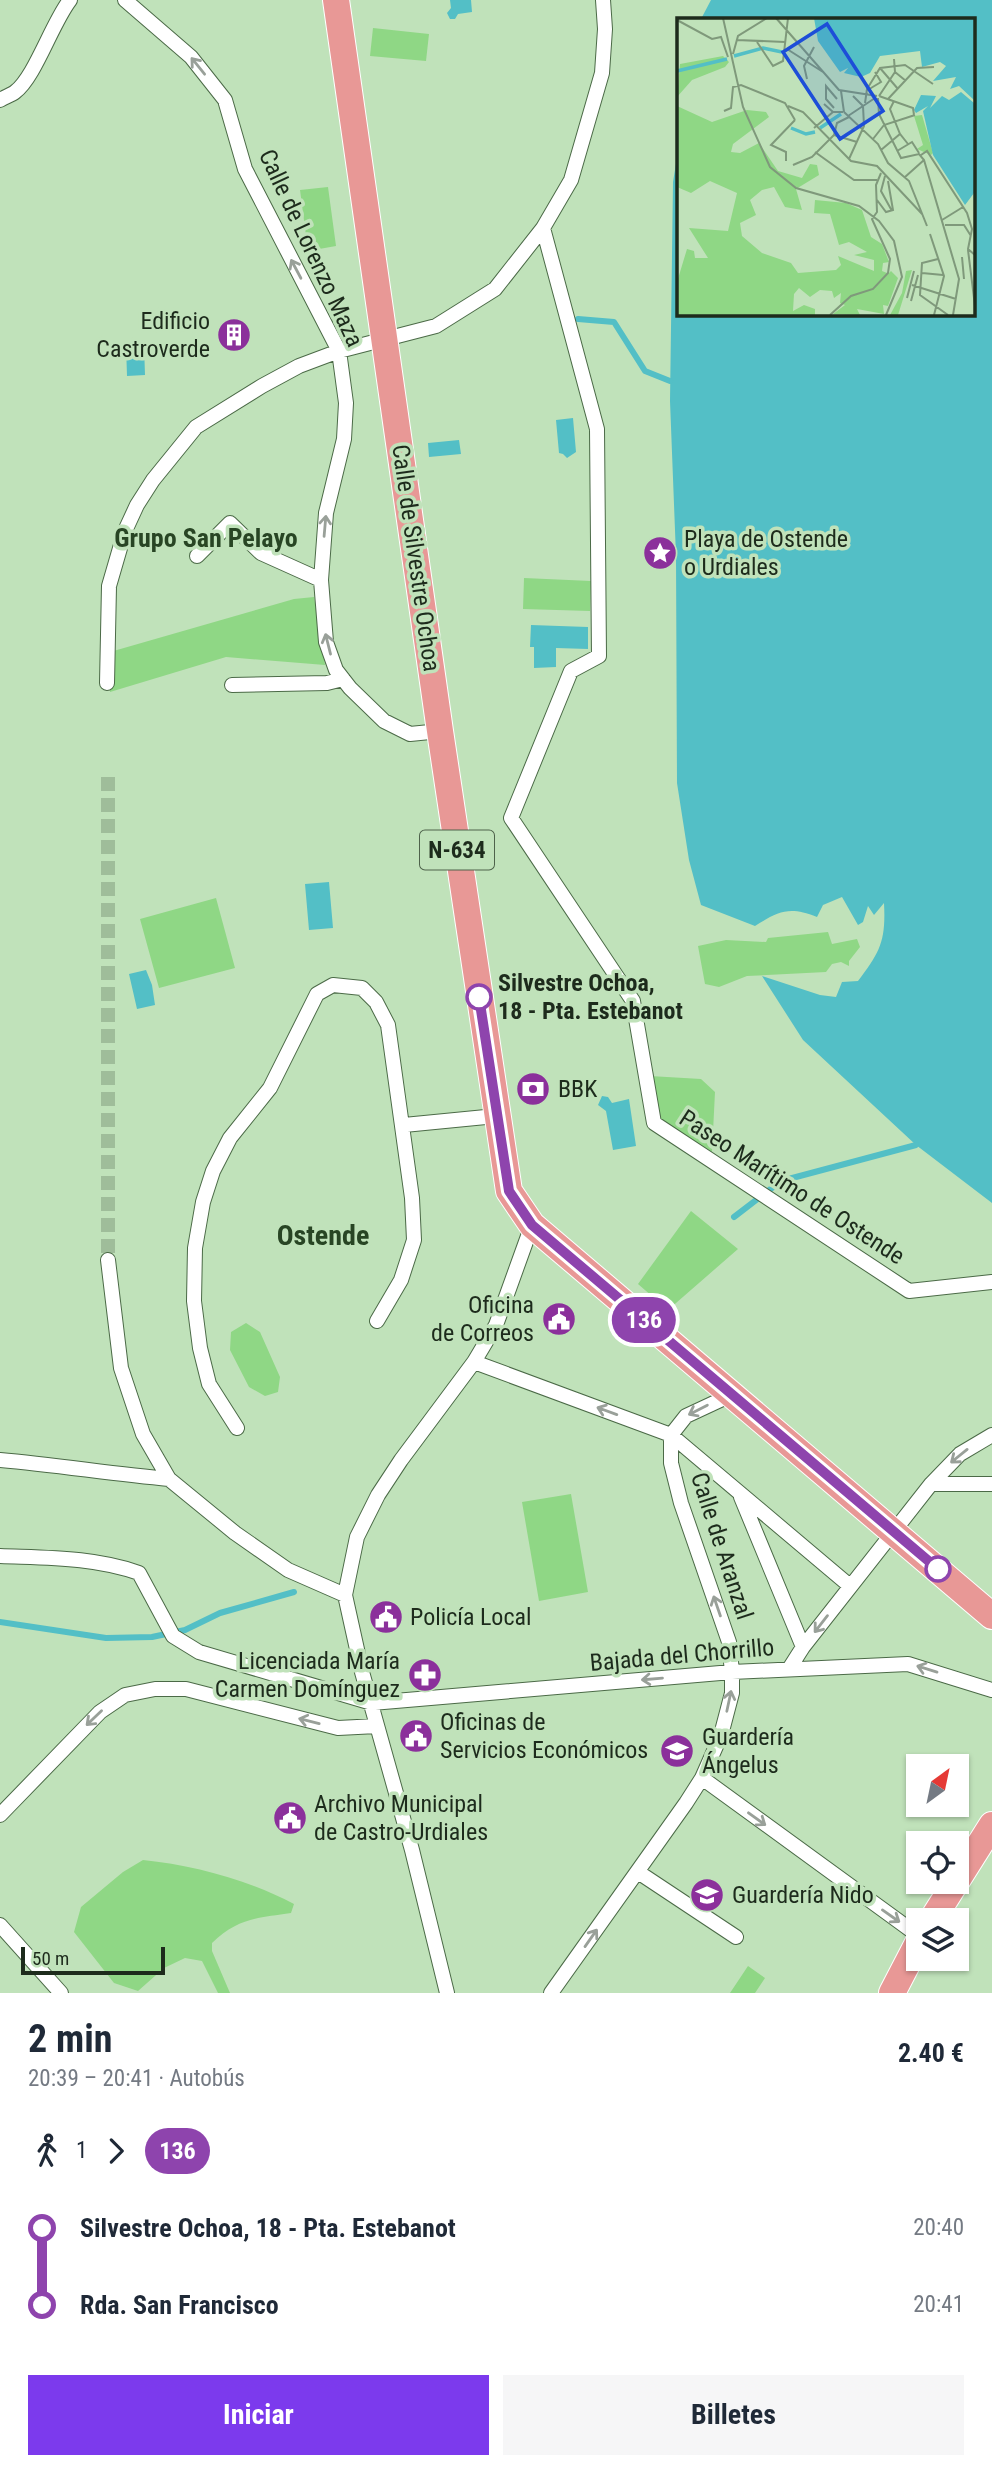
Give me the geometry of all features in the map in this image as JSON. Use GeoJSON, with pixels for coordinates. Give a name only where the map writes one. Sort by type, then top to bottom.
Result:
{"type":"FeatureCollection","features":[{"type":"Feature","properties":{"kind":"highway","name":"Calle de Silvestre Ochoa"},"geometry":{"type":"LineString","coordinates":[[336,0],[440,731],[509,1191],[532,1225],[992,1616]]}},
{"type":"Feature","properties":{"kind":"highway"},"geometry":{"type":"LineString","coordinates":[[940,1908],[990,1837]]}},
{"type":"Feature","properties":{"kind":"highway"},"geometry":{"type":"LineString","coordinates":[[892,1993],[906,1964]]}},
{"type":"Feature","properties":{"kind":"street"},"geometry":{"type":"LineString","coordinates":[[0,100],[17,91],[29,75],[57,19],[71,0]]}},
{"type":"Feature","properties":{"kind":"street","name":"Calle de Lorenzo Maza"},"geometry":{"type":"LineString","coordinates":[[125,0],[191,57],[225,100],[245,169],[338,351],[346,404],[344,439],[326,513],[321,580],[326,642],[336,670],[384,721],[410,734],[440,731]]}},
{"type":"Feature","properties":{"kind":"street"},"geometry":{"type":"LineString","coordinates":[[107,684],[109,586],[125,531],[153,480],[196,427],[261,386],[299,366],[338,351],[436,326],[495,289],[543,228],[570,180],[602,73],[605,30],[603,0]]}},
{"type":"Feature","properties":{"kind":"street","name":"Paseo Marítimo de Ostende"},"geometry":{"type":"LineString","coordinates":[[543,228],[597,429],[599,656],[571,671],[511,818],[633,1001],[653,1123],[908,1291],[992,1282]]}},
{"type":"Feature","properties":{"kind":"street"},"geometry":{"type":"LineString","coordinates":[[197,556],[230,523],[261,554],[321,580]]}},
{"type":"Feature","properties":{"kind":"street"},"geometry":{"type":"LineString","coordinates":[[232,685],[347,684]]}},
{"type":"Feature","properties":{"kind":"street"},"geometry":{"type":"LineString","coordinates":[[237,1428],[209,1384],[200,1348],[194,1301],[195,1248],[203,1202],[213,1171],[230,1138],[270,1088],[317,994],[333,985],[362,988],[376,1002],[388,1025],[404,1125],[414,1240],[401,1280],[377,1321]]}},
{"type":"Feature","properties":{"kind":"street"},"geometry":{"type":"LineString","coordinates":[[404,1125],[496,1115]]}},
{"type":"Feature","properties":{"kind":"street"},"geometry":{"type":"LineString","coordinates":[[447,1993],[412,1850],[361,1666],[345,1595],[356,1536],[401,1460],[474,1362],[496,1325],[532,1225]]}},
{"type":"Feature","properties":{"kind":"street"},"geometry":{"type":"LineString","coordinates":[[108,1260],[121,1368],[143,1434],[169,1479],[235,1533],[288,1570],[345,1595]]}},
{"type":"Feature","properties":{"kind":"street"},"geometry":{"type":"LineString","coordinates":[[474,1362],[671,1435],[850,1586]]}},
{"type":"Feature","properties":{"kind":"street"},"geometry":{"type":"LineString","coordinates":[[671,1435],[685,1416],[732,1395]]}},
{"type":"Feature","properties":{"kind":"street","name":"Calle de Aranzal"},"geometry":{"type":"LineString","coordinates":[[551,1993],[702,1778],[721,1735],[732,1693],[729,1642],[681,1503],[671,1463],[671,1435]]}},
{"type":"Feature","properties":{"kind":"street"},"geometry":{"type":"LineString","coordinates":[[789,1669],[892,1531],[931,1484],[960,1454],[992,1435]]}},
{"type":"Feature","properties":{"kind":"street"},"geometry":{"type":"LineString","coordinates":[[0,1461],[169,1479]]}},
{"type":"Feature","properties":{"kind":"street"},"geometry":{"type":"LineString","coordinates":[[931,1484],[992,1484]]}},
{"type":"Feature","properties":{"kind":"street"},"geometry":{"type":"LineString","coordinates":[[739,1492],[803,1647]]}},
{"type":"Feature","properties":{"kind":"street"},"geometry":{"type":"LineString","coordinates":[[0,1556],[83,1560],[118,1566],[138,1573],[146,1583],[173,1636],[200,1652],[372,1703]]}},
{"type":"Feature","properties":{"kind":"street","name":"Bajada del Chorrillo"},"geometry":{"type":"LineString","coordinates":[[372,1703],[732,1672],[908,1664],[992,1690]]}},
{"type":"Feature","properties":{"kind":"street"},"geometry":{"type":"LineString","coordinates":[[0,1815],[100,1712],[125,1695],[155,1689],[186,1689],[338,1728],[377,1726]]}},
{"type":"Feature","properties":{"kind":"street"},"geometry":{"type":"LineString","coordinates":[[702,1778],[906,1928]]}},
{"type":"Feature","properties":{"kind":"street"},"geometry":{"type":"LineString","coordinates":[[638,1872],[736,1937]]}},
{"type":"Feature","properties":{"kind":"street"},"geometry":{"type":"LineString","coordinates":[[0,1926],[61,1993]]}},
{"type":"Feature","properties":{"kind":"green space"},"geometry":{"type":"Polygon","coordinates":[[[373,28],[429,34],[426,61],[370,56],[373,28]]]}},
{"type":"Feature","properties":{"kind":"green space"},"geometry":{"type":"Polygon","coordinates":[[[328,187],[336,246],[308,251],[300,190],[328,187]]]}},
{"type":"Feature","properties":{"kind":"green space"},"geometry":{"type":"Polygon","coordinates":[[[524,578],[591,581],[590,611],[523,609],[524,578]]]}},
{"type":"Feature","properties":{"kind":"green space"},"geometry":{"type":"Polygon","coordinates":[[[314,597],[325,665],[226,657],[110,692],[110,652],[294,599],[314,597]]]}},
{"type":"Feature","properties":{"kind":"green space"},"geometry":{"type":"Polygon","coordinates":[[[216,898],[235,968],[159,988],[140,919],[216,898]]]}},
{"type":"Feature","properties":{"kind":"green space"},"geometry":{"type":"Polygon","coordinates":[[[828,932],[832,944],[857,939],[860,947],[849,961],[849,966],[841,962],[832,964],[826,972],[747,976],[719,987],[705,984],[698,946],[726,940],[766,942],[768,938],[828,932]]]}},
{"type":"Feature","properties":{"kind":"green space"},"geometry":{"type":"Polygon","coordinates":[[[650,1076],[701,1079],[715,1092],[712,1152],[655,1117],[650,1076]]]}},
{"type":"Feature","properties":{"kind":"green space"},"geometry":{"type":"Polygon","coordinates":[[[691,1211],[738,1249],[668,1310],[638,1284],[691,1211]]]}},
{"type":"Feature","properties":{"kind":"green space"},"geometry":{"type":"Polygon","coordinates":[[[246,1323],[260,1332],[280,1377],[278,1392],[265,1396],[249,1387],[230,1350],[231,1332],[246,1323]]]}},
{"type":"Feature","properties":{"kind":"green space"},"geometry":{"type":"Polygon","coordinates":[[[571,1494],[588,1592],[539,1601],[522,1502],[571,1494]]]}},
{"type":"Feature","properties":{"kind":"green space"},"geometry":{"type":"Polygon","coordinates":[[[143,1860],[220,1875],[294,1904],[291,1913],[239,1924],[212,1943],[212,1951],[230,1993],[218,1993],[202,1961],[185,1958],[164,1968],[138,1991],[114,1983],[74,1932],[81,1907],[123,1872],[143,1860]]]}},
{"type":"Feature","properties":{"kind":"green space"},"geometry":{"type":"Polygon","coordinates":[[[748,1966],[765,1978],[755,1993],[730,1993],[748,1966]]]}},
{"type":"Feature","properties":{"kind":"water"},"geometry":{"type":"Polygon","coordinates":[[[450,0],[471,0],[472,12],[458,14],[455,19],[450,19],[447,13],[451,8],[450,0]]]}},
{"type":"Feature","properties":{"kind":"water"},"geometry":{"type":"Polygon","coordinates":[[[711,0],[992,0],[992,1203],[916,1145],[803,1040],[762,976],[820,995],[836,997],[842,982],[858,981],[872,962],[882,937],[884,903],[874,915],[868,906],[863,922],[858,925],[842,897],[823,905],[817,917],[791,911],[771,917],[755,926],[701,905],[689,860],[677,783],[676,556],[670,401],[673,182],[677,157],[677,315],[974,315],[974,18],[702,18],[711,0]]]}},
{"type":"Feature","properties":{"kind":"water"},"geometry":{"type":"Polygon","coordinates":[[[133,341],[144,345],[145,375],[127,376],[126,345],[133,341]]]}},
{"type":"Feature","properties":{"kind":"water"},"geometry":{"type":"Polygon","coordinates":[[[573,418],[576,452],[567,458],[559,453],[556,420],[573,418]]]}},
{"type":"Feature","properties":{"kind":"water"},"geometry":{"type":"Polygon","coordinates":[[[459,440],[461,454],[429,457],[428,443],[459,440]]]}},
{"type":"Feature","properties":{"kind":"water"},"geometry":{"type":"Polygon","coordinates":[[[531,625],[588,627],[588,649],[556,648],[556,667],[534,668],[534,647],[530,647],[531,625]]]}},
{"type":"Feature","properties":{"kind":"water"},"geometry":{"type":"Polygon","coordinates":[[[329,882],[333,928],[309,930],[305,884],[329,882]]]}},
{"type":"Feature","properties":{"kind":"water"},"geometry":{"type":"Polygon","coordinates":[[[146,970],[155,1005],[137,1009],[129,974],[146,970]]]}},
{"type":"Feature","properties":{"kind":"water"},"geometry":{"type":"Polygon","coordinates":[[[602,1096],[608,1097],[612,1103],[629,1099],[636,1146],[613,1150],[606,1111],[598,1105],[602,1096]]]}},
{"type":"Feature","properties":{"kind":"waterway"},"geometry":{"type":"LineString","coordinates":[[578,319],[614,322],[645,371],[670,381]]}},
{"type":"Feature","properties":{"kind":"waterway"},"geometry":{"type":"LineString","coordinates":[[734,1217],[781,1181],[916,1145]]}},
{"type":"Feature","properties":{"kind":"waterway"},"geometry":{"type":"LineString","coordinates":[[0,1622],[106,1638],[152,1637],[185,1630],[220,1613],[294,1592]]}},
{"type":"Feature","properties":{"kind":"tunnel"},"geometry":{"type":"LineString","coordinates":[[108,777],[108,1260]]}},
{"type":"Feature","properties":{"kind":"bus line","name":"136"},"geometry":{"type":"LineString","coordinates":[[479,997],[509,1191],[532,1225],[938,1569]]}},
{"type":"Feature","properties":{"kind":"place","name":"Edificio Castroverde"},"geometry":{"type":"Point","coordinates":[234,335]}},
{"type":"Feature","properties":{"kind":"place","name":"Playa de Ostende o Urdiales"},"geometry":{"type":"Point","coordinates":[660,553]}},
{"type":"Feature","properties":{"kind":"place","name":"Silvestre Ochoa, 18 - Pta. Estebanot"},"geometry":{"type":"Point","coordinates":[479,997]}},
{"type":"Feature","properties":{"kind":"place","name":"BBK"},"geometry":{"type":"Point","coordinates":[533,1089]}},
{"type":"Feature","properties":{"kind":"place","name":"Oficina de Correos"},"geometry":{"type":"Point","coordinates":[559,1319]}},
{"type":"Feature","properties":{"kind":"place","name":"Policía Local"},"geometry":{"type":"Point","coordinates":[386,1617]}},
{"type":"Feature","properties":{"kind":"place","name":"Licenciada María Carmen Domínguez"},"geometry":{"type":"Point","coordinates":[425,1675]}},
{"type":"Feature","properties":{"kind":"place","name":"Oficinas de Servicios Económicos"},"geometry":{"type":"Point","coordinates":[416,1736]}},
{"type":"Feature","properties":{"kind":"place","name":"Guardería Ángelus"},"geometry":{"type":"Point","coordinates":[677,1751]}},
{"type":"Feature","properties":{"kind":"place","name":"Archivo Municipal de Castro-Urdiales"},"geometry":{"type":"Point","coordinates":[290,1818]}},
{"type":"Feature","properties":{"kind":"place","name":"Guardería Nido"},"geometry":{"type":"Point","coordinates":[707,1895]}},
{"type":"Feature","properties":{"kind":"district","name":"Grupo San Pelayo"},"geometry":{"type":"Point","coordinates":[206,538]}},
{"type":"Feature","properties":{"kind":"district","name":"Ostende"},"geometry":{"type":"Point","coordinates":[323,1235]}}]}
